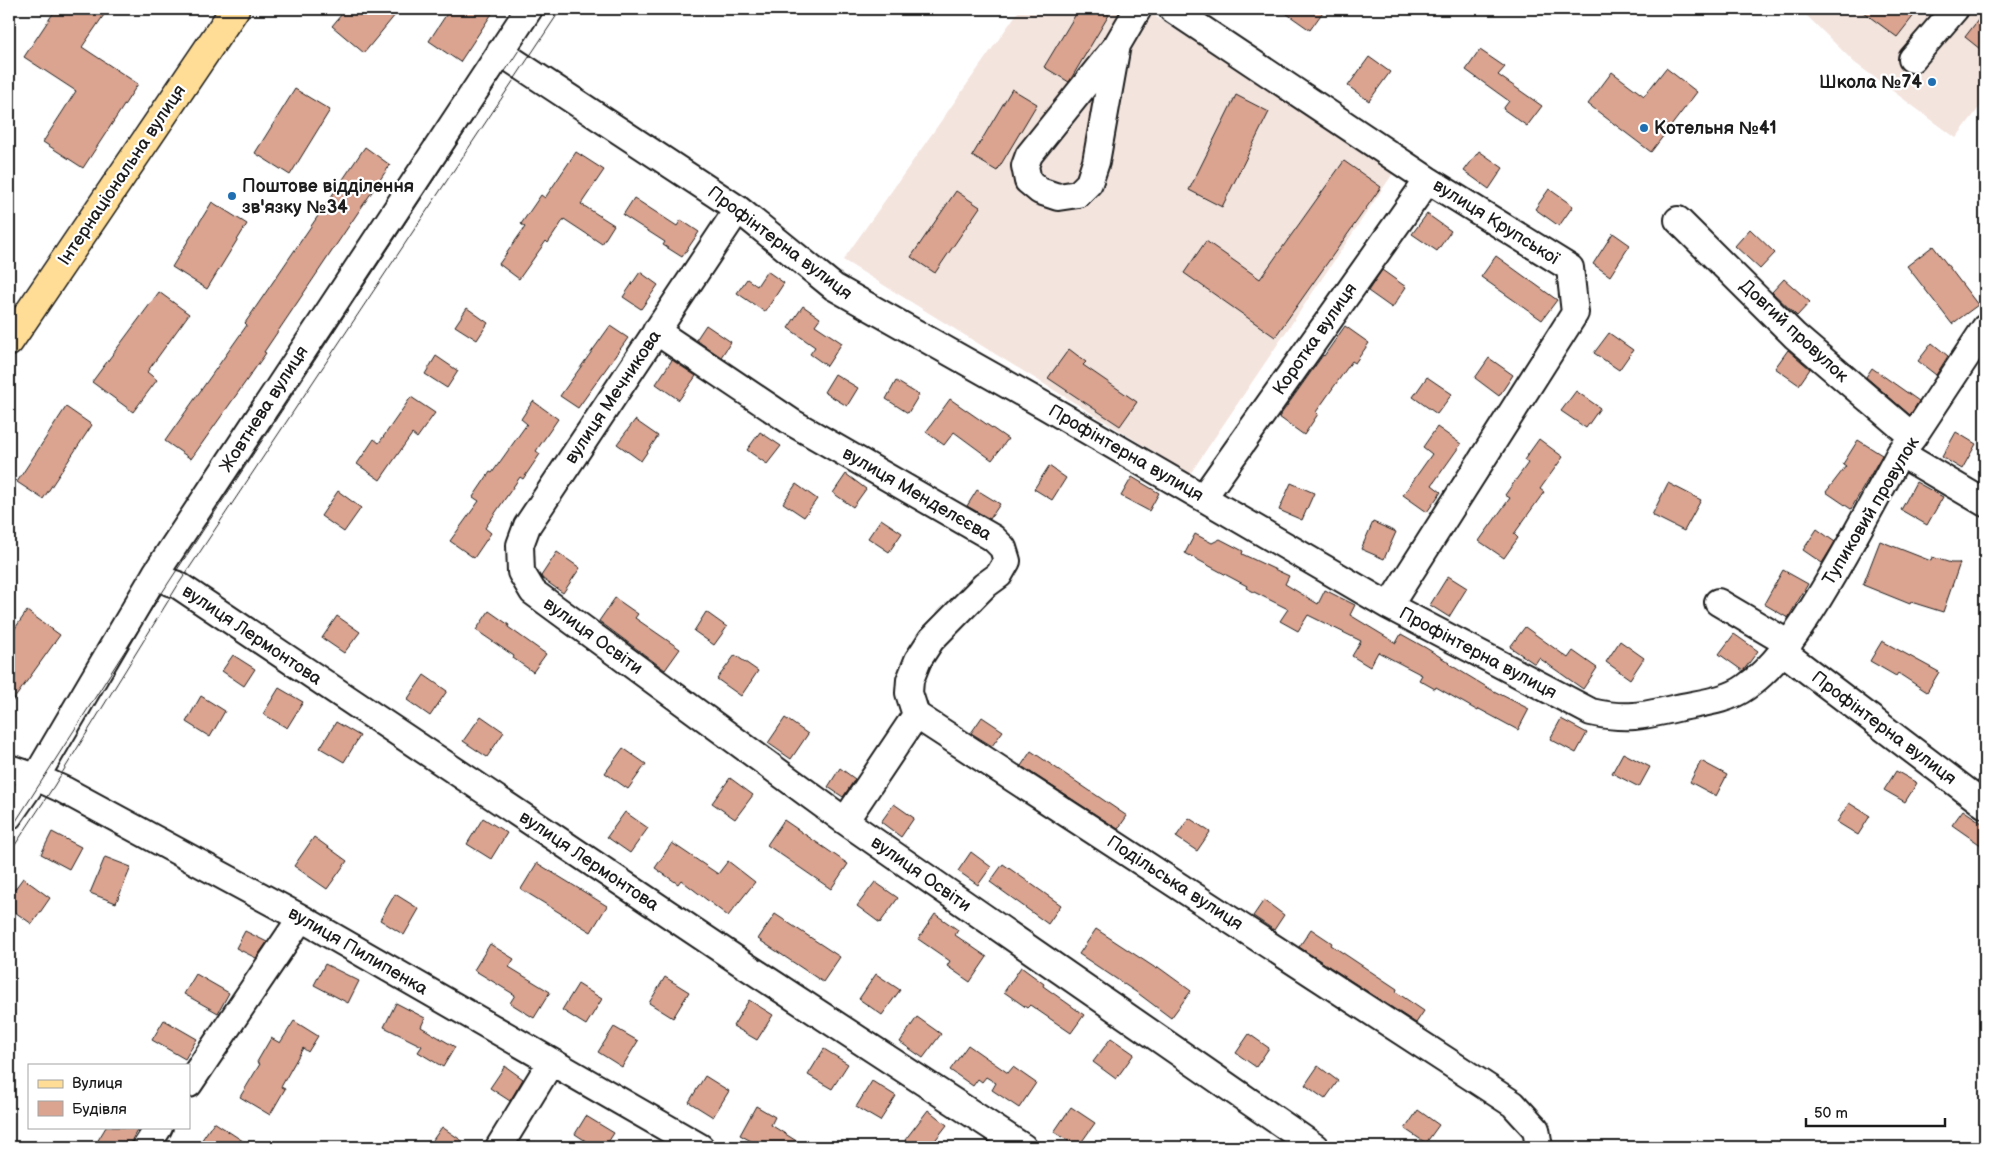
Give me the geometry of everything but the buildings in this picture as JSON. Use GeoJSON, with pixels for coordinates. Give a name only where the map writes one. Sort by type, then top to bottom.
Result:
{"type":"FeatureCollection","features":[{"type":"Feature","properties":{"kind":"main road","name":"Інтернаціональна вулиця"},"geometry":{"type":"LineString","coordinates":[[9,342],[235,9]]}},
{"type":"Feature","properties":{"kind":"street","name":"Жовтнева вулиця"},"geometry":{"type":"LineString","coordinates":[[9,816],[36,777],[156,573],[529,9]]}},
{"type":"Feature","properties":{"kind":"street"},"geometry":{"type":"LineString","coordinates":[[1117,45],[1096,162],[1089,183],[1078,194],[1058,197],[1040,192],[1028,182],[1025,166],[1029,155],[1117,45],[1138,9]]}},
{"type":"Feature","properties":{"kind":"street","name":"вулиця Крупської"},"geometry":{"type":"LineString","coordinates":[[1172,9],[1428,180],[1570,268],[1575,313],[1389,606]]}},
{"type":"Feature","properties":{"kind":"street"},"geometry":{"type":"LineString","coordinates":[[1912,59],[1955,9]]}},
{"type":"Feature","properties":{"kind":"street","name":"Профінтерна вулиця"},"geometry":{"type":"LineString","coordinates":[[500,52],[738,209],[834,287],[1047,407],[1389,606],[1591,712],[1613,717],[1635,718],[1725,697],[1745,688],[1764,672],[1786,647],[1985,805]]}},
{"type":"Feature","properties":{"kind":"street","name":"Коротка вулиця"},"geometry":{"type":"LineString","coordinates":[[1203,498],[1428,180]]}},
{"type":"Feature","properties":{"kind":"street","name":"вулиця Мечникова"},"geometry":{"type":"LineString","coordinates":[[533,592],[521,572],[520,545],[527,526],[738,209]]}},
{"type":"Feature","properties":{"kind":"street","name":"Довгий провулок"},"geometry":{"type":"LineString","coordinates":[[1678,220],[1907,445],[1985,503]]}},
{"type":"Feature","properties":{"kind":"street","name":"Тупиковий провулок"},"geometry":{"type":"LineString","coordinates":[[1786,647],[1834,574],[1907,445],[1985,328]]}},
{"type":"Feature","properties":{"kind":"street","name":"вулиця Менделєєва"},"geometry":{"type":"LineString","coordinates":[[656,332],[793,422],[993,538],[1003,548],[1007,562],[999,575],[984,586],[931,640],[918,660],[910,680],[909,693],[916,714]]}},
{"type":"Feature","properties":{"kind":"street","name":"вулиця Лермонтова"},"geometry":{"type":"LineString","coordinates":[[156,573],[746,966],[1023,1147]]}},
{"type":"Feature","properties":{"kind":"street","name":"вулиця Освіти"},"geometry":{"type":"LineString","coordinates":[[533,592],[845,821],[1315,1147]]}},
{"type":"Feature","properties":{"kind":"street"},"geometry":{"type":"LineString","coordinates":[[1718,602],[1786,647]]}},
{"type":"Feature","properties":{"kind":"street"},"geometry":{"type":"LineString","coordinates":[[845,821],[916,714]]}},
{"type":"Feature","properties":{"kind":"street","name":"Подільська вулиця"},"geometry":{"type":"LineString","coordinates":[[916,714],[1513,1104],[1537,1138]]}},
{"type":"Feature","properties":{"kind":"street","name":"вулиця Пилипенка"},"geometry":{"type":"LineString","coordinates":[[9,768],[36,777],[64,790],[301,918],[700,1147]]}},
{"type":"Feature","properties":{"kind":"street"},"geometry":{"type":"LineString","coordinates":[[190,1083],[301,918]]}},
{"type":"Feature","properties":{"kind":"street"},"geometry":{"type":"LineString","coordinates":[[499,1147],[551,1062]]}},
{"type":"Feature","properties":{"kind":"street"},"geometry":{"type":"LineString","coordinates":[[146,1147],[158,1128]]}},
{"type":"Feature","properties":{"kind":"shaded area"},"geometry":{"type":"Polygon","coordinates":[[[1020,9],[1144,9],[1394,172],[1190,474],[843,260],[1020,9]]]}},
{"type":"Feature","properties":{"kind":"shaded area","name":"Школа №74"},"geometry":{"type":"Polygon","coordinates":[[[1800,9],[1985,9],[1985,100],[1956,138],[1855,63],[1800,9]]]}},
{"type":"Feature","properties":{"kind":"tram line"},"geometry":{"type":"LineString","coordinates":[[9,832],[169,582],[546,9]]}},
{"type":"Feature","properties":{"kind":"tram line"},"geometry":{"type":"LineString","coordinates":[[9,854],[54,786],[178,585],[561,9]]}},
{"type":"Feature","properties":{"kind":"place","name":"Школа №74"},"geometry":{"type":"Point","coordinates":[1932,82]}},
{"type":"Feature","properties":{"kind":"place","name":"Котельня №41"},"geometry":{"type":"Point","coordinates":[1644,128]}},
{"type":"Feature","properties":{"kind":"place","name":"Поштове відділення зв'язку №34"},"geometry":{"type":"Point","coordinates":[232,196]}}]}
